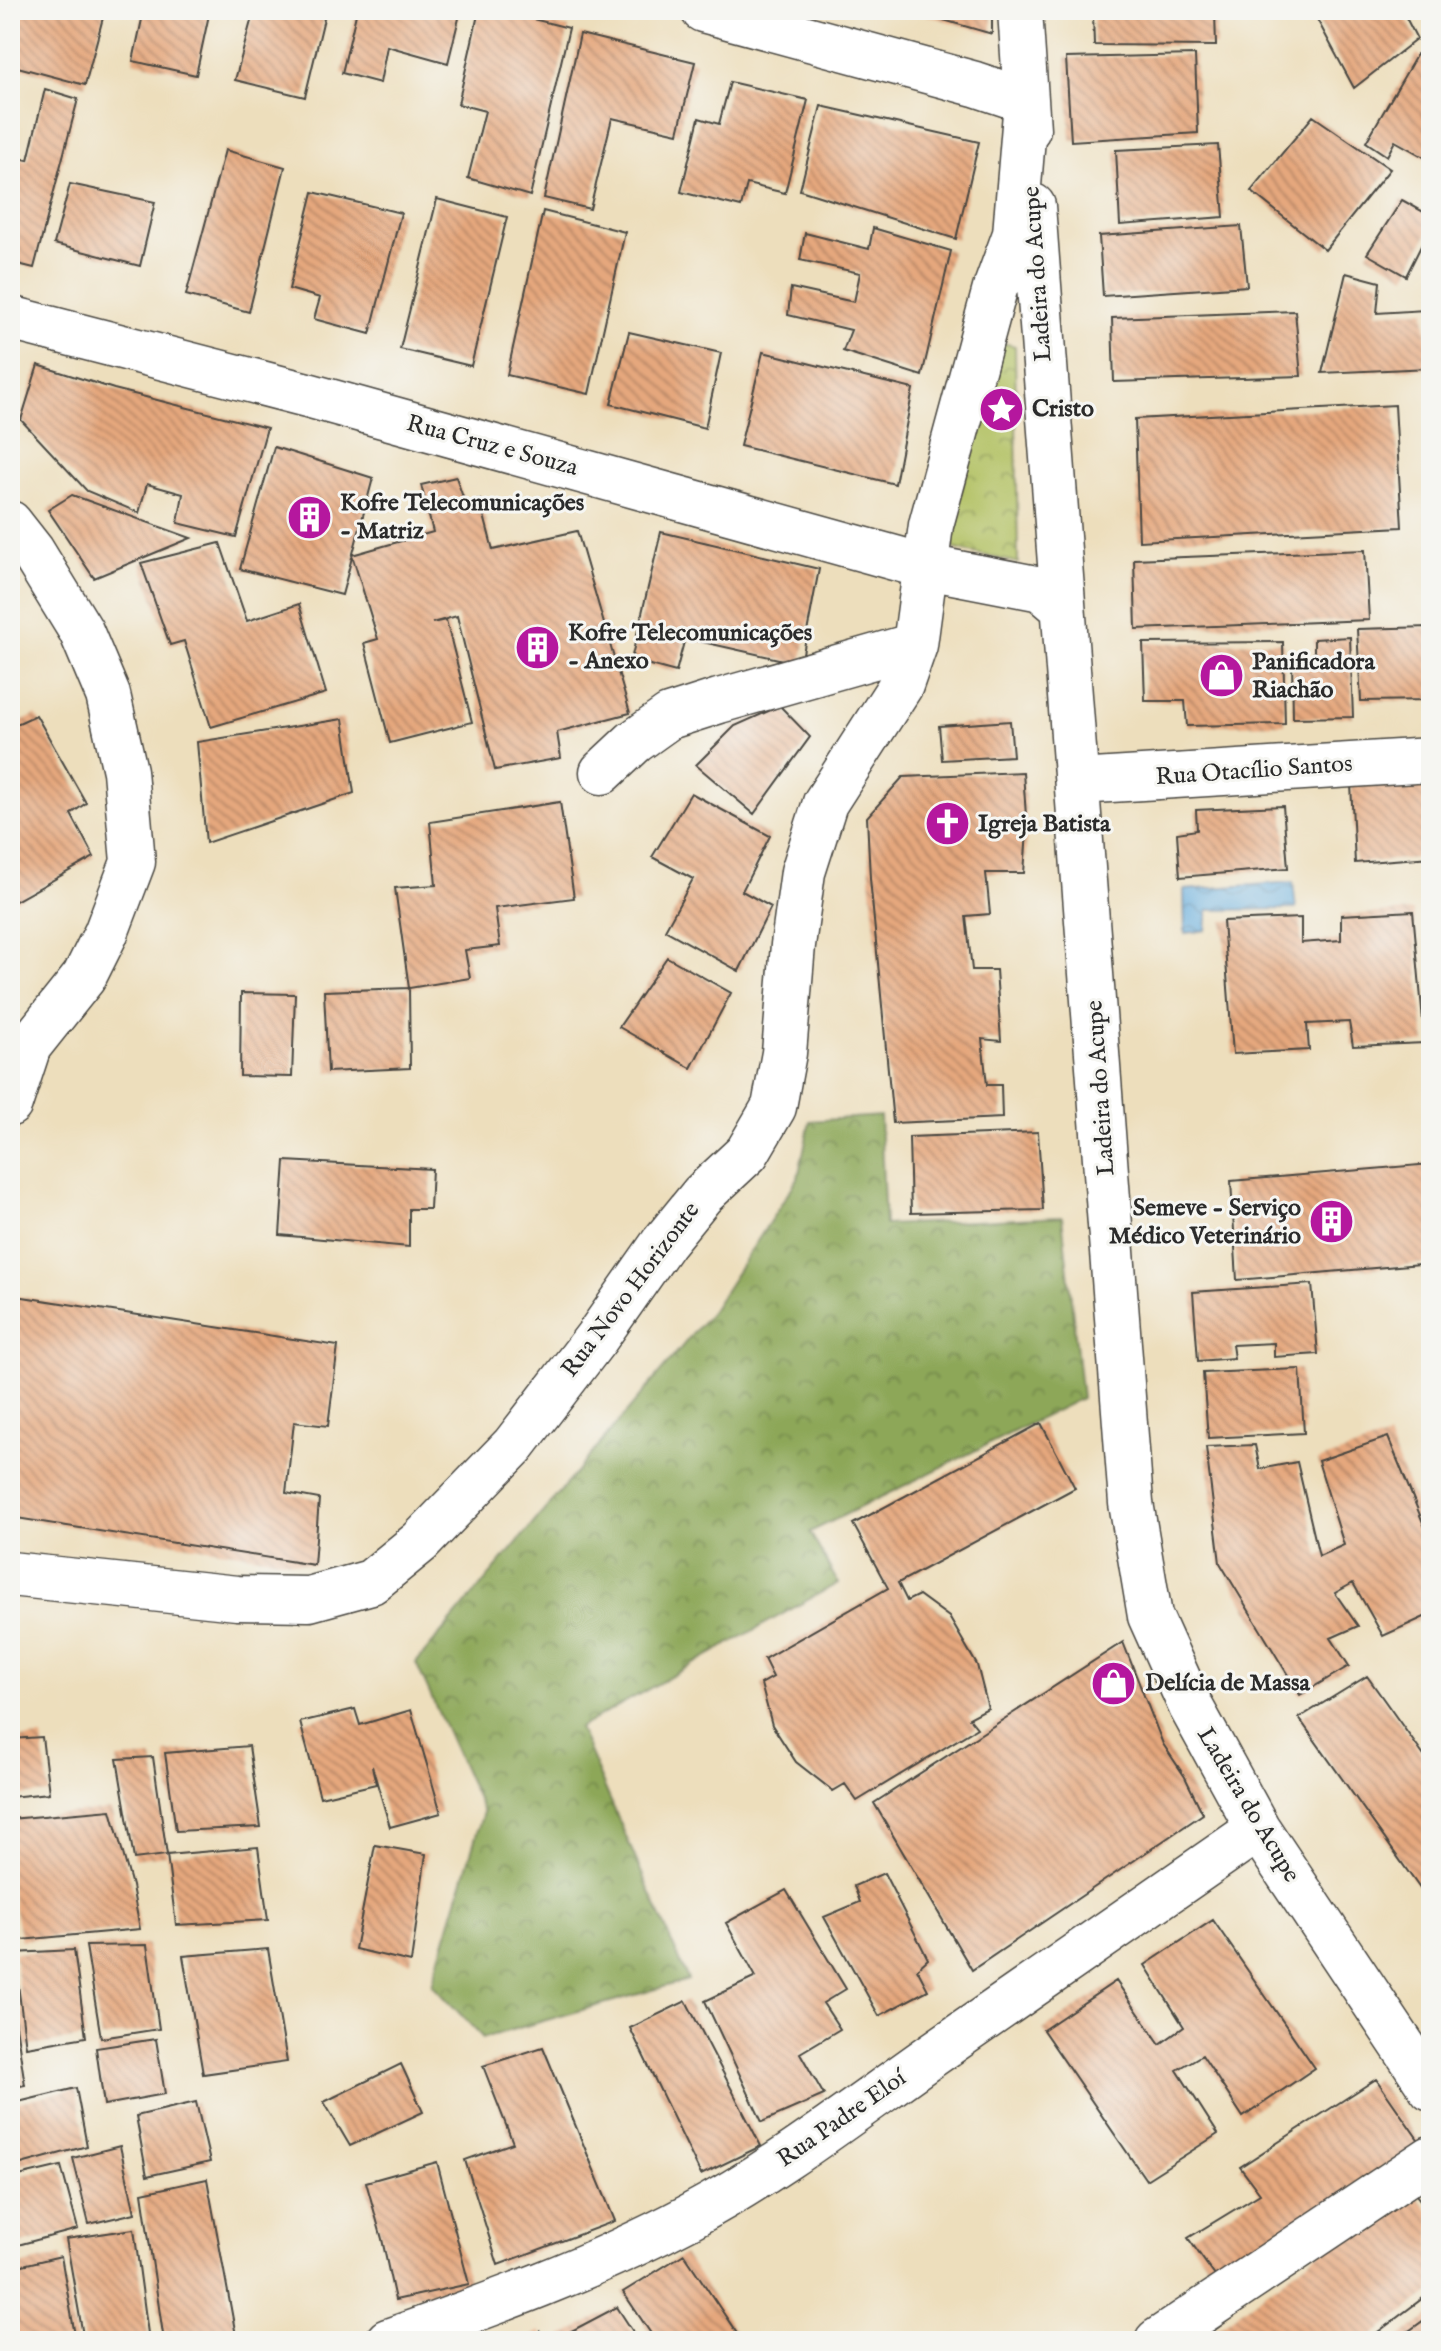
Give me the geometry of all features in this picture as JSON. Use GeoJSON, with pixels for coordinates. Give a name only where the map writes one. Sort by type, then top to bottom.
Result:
{"type":"FeatureCollection","features":[{"type":"Feature","properties":{"kind":"street"},"geometry":{"type":"LineString","coordinates":[[703,10],[975,84],[1026,101]]}},
{"type":"Feature","properties":{"kind":"street","name":"Ladeira do Acupe"},"geometry":{"type":"LineString","coordinates":[[1020,10],[1061,606],[1078,782],[1131,1503],[1150,1616],[1191,1707],[1258,1829],[1431,2088]]}},
{"type":"Feature","properties":{"kind":"street","name":"Rua Novo Horizonte"},"geometry":{"type":"LineString","coordinates":[[10,1574],[237,1598],[309,1599],[371,1582],[420,1542],[514,1445],[597,1337],[663,1243],[702,1195],[747,1153],[774,1107],[784,1053],[803,872],[825,803],[901,685],[915,645],[931,525],[995,289],[1015,234],[1026,101]]}},
{"type":"Feature","properties":{"kind":"street","name":"Rua Cruz e Souza"},"geometry":{"type":"LineString","coordinates":[[10,318],[311,396],[927,567],[1041,589],[1061,606]]}},
{"type":"Feature","properties":{"kind":"street"},"geometry":{"type":"LineString","coordinates":[[10,523],[32,551],[81,631],[108,695],[125,771],[133,862],[106,933],[84,977],[29,1046],[10,1104]]}},
{"type":"Feature","properties":{"kind":"street"},"geometry":{"type":"LineString","coordinates":[[602,772],[634,742],[669,717],[915,645]]}},
{"type":"Feature","properties":{"kind":"street","name":"Rua Otacílio Santos"},"geometry":{"type":"LineString","coordinates":[[1078,782],[1431,760]]}},
{"type":"Feature","properties":{"kind":"street","name":"Rua Padre Eloí"},"geometry":{"type":"LineString","coordinates":[[388,2341],[602,2260],[689,2217],[768,2172],[1258,1829]]}},
{"type":"Feature","properties":{"kind":"street"},"geometry":{"type":"LineString","coordinates":[[1157,2341],[1431,2158]]}},
{"type":"Feature","properties":{"kind":"green space"},"geometry":{"type":"Polygon","coordinates":[[[998,342],[1015,346],[1018,563],[947,547],[998,342]]]}},
{"type":"Feature","properties":{"kind":"green space"},"geometry":{"type":"Polygon","coordinates":[[[880,1116],[885,1225],[1062,1217],[1082,1398],[810,1532],[838,1583],[579,1728],[688,1980],[483,2038],[432,1984],[483,1812],[416,1663],[711,1312],[798,1178],[810,1121],[880,1116]]]}},
{"type":"Feature","properties":{"kind":"water"},"geometry":{"type":"Polygon","coordinates":[[[1293,882],[1296,909],[1208,910],[1206,930],[1185,933],[1184,890],[1293,882]]]}},
{"type":"Feature","properties":{"kind":"building"},"geometry":{"type":"Polygon","coordinates":[[[10,10],[105,10],[85,85],[10,65],[10,10]]]}},
{"type":"Feature","properties":{"kind":"building"},"geometry":{"type":"Polygon","coordinates":[[[144,10],[210,10],[196,75],[133,61],[144,10]]]}},
{"type":"Feature","properties":{"kind":"building"},"geometry":{"type":"Polygon","coordinates":[[[254,10],[326,10],[305,97],[235,80],[254,10]]]}},
{"type":"Feature","properties":{"kind":"building"},"geometry":{"type":"Polygon","coordinates":[[[357,10],[461,10],[448,63],[387,46],[380,83],[342,73],[357,10]]]}},
{"type":"Feature","properties":{"kind":"building"},"geometry":{"type":"Polygon","coordinates":[[[479,10],[497,10],[569,28],[530,196],[468,178],[485,111],[458,104],[479,10]]]}},
{"type":"Feature","properties":{"kind":"building"},"geometry":{"type":"Polygon","coordinates":[[[992,10],[992,34],[912,11],[992,10]]]}},
{"type":"Feature","properties":{"kind":"building"},"geometry":{"type":"Polygon","coordinates":[[[1312,10],[1402,10],[1417,39],[1354,88],[1312,10]]]}},
{"type":"Feature","properties":{"kind":"building"},"geometry":{"type":"Polygon","coordinates":[[[1215,12],[1216,46],[1094,45],[1093,14],[1215,12]]]}},
{"type":"Feature","properties":{"kind":"building"},"geometry":{"type":"Polygon","coordinates":[[[580,34],[695,62],[678,133],[612,118],[590,209],[544,198],[580,34]]]}},
{"type":"Feature","properties":{"kind":"building"},"geometry":{"type":"Polygon","coordinates":[[[1417,54],[1431,62],[1431,161],[1395,141],[1387,156],[1366,142],[1417,54]]]}},
{"type":"Feature","properties":{"kind":"building"},"geometry":{"type":"Polygon","coordinates":[[[1195,55],[1198,133],[1071,141],[1066,58],[1195,55]]]}},
{"type":"Feature","properties":{"kind":"building"},"geometry":{"type":"Polygon","coordinates":[[[730,82],[808,100],[785,193],[747,184],[741,207],[681,192],[699,118],[719,124],[730,82]]]}},
{"type":"Feature","properties":{"kind":"building"},"geometry":{"type":"Polygon","coordinates":[[[45,89],[78,99],[34,268],[10,262],[10,156],[28,160],[45,89]]]}},
{"type":"Feature","properties":{"kind":"building"},"geometry":{"type":"Polygon","coordinates":[[[821,106],[979,142],[956,239],[800,190],[821,106]]]}},
{"type":"Feature","properties":{"kind":"building"},"geometry":{"type":"Polygon","coordinates":[[[1313,116],[1390,169],[1325,250],[1251,191],[1313,116]]]}},
{"type":"Feature","properties":{"kind":"building"},"geometry":{"type":"Polygon","coordinates":[[[1218,145],[1224,217],[1120,225],[1116,150],[1218,145]]]}},
{"type":"Feature","properties":{"kind":"building"},"geometry":{"type":"Polygon","coordinates":[[[225,150],[285,167],[249,312],[186,295],[225,150]]]}},
{"type":"Feature","properties":{"kind":"building"},"geometry":{"type":"Polygon","coordinates":[[[70,184],[155,202],[140,266],[54,244],[70,184]]]}},
{"type":"Feature","properties":{"kind":"building"},"geometry":{"type":"Polygon","coordinates":[[[313,192],[401,213],[370,334],[314,319],[320,298],[289,289],[313,192]]]}},
{"type":"Feature","properties":{"kind":"building"},"geometry":{"type":"Polygon","coordinates":[[[437,199],[507,217],[471,366],[400,349],[437,199]]]}},
{"type":"Feature","properties":{"kind":"building"},"geometry":{"type":"Polygon","coordinates":[[[1402,200],[1431,216],[1431,226],[1406,276],[1367,254],[1402,200]]]}},
{"type":"Feature","properties":{"kind":"building"},"geometry":{"type":"Polygon","coordinates":[[[543,211],[625,232],[589,394],[507,375],[543,211]]]}},
{"type":"Feature","properties":{"kind":"building"},"geometry":{"type":"Polygon","coordinates":[[[1241,226],[1247,286],[1103,296],[1099,236],[1241,226]]]}},
{"type":"Feature","properties":{"kind":"building"},"geometry":{"type":"Polygon","coordinates":[[[873,228],[951,251],[922,376],[843,351],[851,330],[788,315],[791,288],[854,302],[860,273],[800,260],[805,233],[869,249],[873,228]]]}},
{"type":"Feature","properties":{"kind":"building"},"geometry":{"type":"Polygon","coordinates":[[[1346,273],[1380,282],[1377,313],[1425,310],[1429,368],[1322,373],[1346,273]]]}},
{"type":"Feature","properties":{"kind":"building"},"geometry":{"type":"Polygon","coordinates":[[[1295,311],[1301,376],[1114,382],[1112,318],[1295,311]]]}},
{"type":"Feature","properties":{"kind":"building"},"geometry":{"type":"Polygon","coordinates":[[[629,332],[721,353],[705,428],[611,404],[629,332]]]}},
{"type":"Feature","properties":{"kind":"building"},"geometry":{"type":"Polygon","coordinates":[[[763,352],[913,389],[895,484],[740,446],[763,352]]]}},
{"type":"Feature","properties":{"kind":"building"},"geometry":{"type":"Polygon","coordinates":[[[38,365],[114,389],[267,428],[236,537],[178,523],[183,494],[147,484],[139,513],[87,491],[21,420],[38,365]]]}},
{"type":"Feature","properties":{"kind":"building"},"geometry":{"type":"Polygon","coordinates":[[[1395,405],[1402,527],[1139,541],[1135,419],[1395,405]]]}},
{"type":"Feature","properties":{"kind":"building","name":"Kofre Telecomunicações - Matriz"},"geometry":{"type":"Polygon","coordinates":[[[274,447],[373,478],[342,595],[240,569],[274,447]]]}},
{"type":"Feature","properties":{"kind":"building","name":"Kofre Telecomunicações - Anexo"},"geometry":{"type":"Polygon","coordinates":[[[456,477],[465,503],[480,500],[493,550],[577,531],[630,713],[557,732],[561,758],[495,770],[457,616],[432,623],[446,620],[472,722],[390,743],[364,643],[378,639],[352,555],[433,532],[421,485],[456,477]]]}},
{"type":"Feature","properties":{"kind":"building"},"geometry":{"type":"Polygon","coordinates":[[[72,495],[191,538],[94,578],[48,510],[72,495]]]}},
{"type":"Feature","properties":{"kind":"building"},"geometry":{"type":"Polygon","coordinates":[[[661,532],[819,569],[801,664],[685,638],[676,672],[631,660],[661,532]]]}},
{"type":"Feature","properties":{"kind":"building"},"geometry":{"type":"Polygon","coordinates":[[[220,543],[247,621],[299,604],[326,693],[211,727],[184,641],[170,645],[141,563],[220,543]]]}},
{"type":"Feature","properties":{"kind":"building"},"geometry":{"type":"Polygon","coordinates":[[[1365,550],[1369,620],[1136,629],[1134,559],[1365,550]]]}},
{"type":"Feature","properties":{"kind":"building"},"geometry":{"type":"Polygon","coordinates":[[[1430,627],[1431,700],[1361,701],[1357,629],[1430,627]]]}},
{"type":"Feature","properties":{"kind":"building"},"geometry":{"type":"Polygon","coordinates":[[[1350,637],[1353,717],[1293,718],[1292,660],[1314,658],[1314,639],[1350,637]]]}},
{"type":"Feature","properties":{"kind":"building"},"geometry":{"type":"Polygon","coordinates":[[[1283,642],[1285,724],[1187,726],[1185,701],[1145,701],[1143,643],[1283,642]]]}},
{"type":"Feature","properties":{"kind":"building"},"geometry":{"type":"Polygon","coordinates":[[[780,706],[810,737],[754,814],[696,765],[735,726],[780,706]]]}},
{"type":"Feature","properties":{"kind":"building"},"geometry":{"type":"Polygon","coordinates":[[[36,715],[86,803],[71,814],[94,857],[10,904],[10,727],[36,715]]]}},
{"type":"Feature","properties":{"kind":"building"},"geometry":{"type":"Polygon","coordinates":[[[343,719],[354,793],[206,843],[197,742],[343,719]]]}},
{"type":"Feature","properties":{"kind":"building"},"geometry":{"type":"Polygon","coordinates":[[[1010,721],[1013,756],[942,760],[939,726],[1010,721]]]}},
{"type":"Feature","properties":{"kind":"building"},"geometry":{"type":"Polygon","coordinates":[[[1023,772],[1027,831],[1024,873],[986,873],[990,914],[966,916],[972,970],[996,970],[1001,1041],[982,1039],[987,1085],[1001,1085],[1002,1118],[893,1123],[867,817],[903,777],[1023,772]]]}},
{"type":"Feature","properties":{"kind":"building"},"geometry":{"type":"Polygon","coordinates":[[[1431,780],[1431,857],[1355,863],[1351,784],[1431,780]]]}},
{"type":"Feature","properties":{"kind":"building"},"geometry":{"type":"Polygon","coordinates":[[[691,793],[770,836],[742,891],[771,907],[739,971],[665,930],[693,879],[652,857],[691,793]]]}},
{"type":"Feature","properties":{"kind":"building"},"geometry":{"type":"Polygon","coordinates":[[[560,802],[574,898],[495,908],[500,946],[465,950],[470,978],[409,988],[395,888],[436,885],[430,822],[560,802]]]}},
{"type":"Feature","properties":{"kind":"building"},"geometry":{"type":"Polygon","coordinates":[[[1283,806],[1288,868],[1180,877],[1177,833],[1197,830],[1196,810],[1283,806]]]}},
{"type":"Feature","properties":{"kind":"building"},"geometry":{"type":"Polygon","coordinates":[[[1413,911],[1425,1043],[1353,1046],[1349,1022],[1307,1024],[1309,1050],[1233,1054],[1223,921],[1301,918],[1301,943],[1341,940],[1341,915],[1413,911]]]}},
{"type":"Feature","properties":{"kind":"building"},"geometry":{"type":"Polygon","coordinates":[[[667,957],[731,993],[691,1068],[619,1027],[667,957]]]}},
{"type":"Feature","properties":{"kind":"building"},"geometry":{"type":"Polygon","coordinates":[[[409,988],[410,1068],[328,1072],[324,991],[409,988]]]}},
{"type":"Feature","properties":{"kind":"building"},"geometry":{"type":"Polygon","coordinates":[[[241,993],[295,994],[292,1077],[240,1076],[241,993]]]}},
{"type":"Feature","properties":{"kind":"building"},"geometry":{"type":"Polygon","coordinates":[[[1038,1132],[1043,1210],[911,1213],[909,1137],[1038,1132]]]}},
{"type":"Feature","properties":{"kind":"building"},"geometry":{"type":"Polygon","coordinates":[[[285,1161],[432,1169],[430,1209],[409,1209],[409,1247],[280,1235],[285,1161]]]}},
{"type":"Feature","properties":{"kind":"building","name":"Semeve - Serviço Médico Veterinário"},"geometry":{"type":"Polygon","coordinates":[[[1431,1164],[1431,1263],[1237,1280],[1231,1181],[1431,1164]]]}},
{"type":"Feature","properties":{"kind":"building"},"geometry":{"type":"Polygon","coordinates":[[[1312,1284],[1318,1354],[1274,1357],[1274,1343],[1232,1345],[1234,1358],[1198,1361],[1193,1292],[1312,1284]]]}},
{"type":"Feature","properties":{"kind":"building"},"geometry":{"type":"Polygon","coordinates":[[[10,1295],[338,1346],[328,1426],[294,1422],[286,1493],[319,1499],[314,1565],[10,1517],[10,1295]]]}},
{"type":"Feature","properties":{"kind":"building"},"geometry":{"type":"Polygon","coordinates":[[[1300,1369],[1304,1433],[1208,1438],[1203,1373],[1300,1369]]]}},
{"type":"Feature","properties":{"kind":"building"},"geometry":{"type":"Polygon","coordinates":[[[1041,1423],[1075,1488],[898,1583],[907,1601],[919,1595],[949,1617],[977,1665],[988,1708],[969,1718],[977,1728],[857,1801],[845,1784],[833,1791],[796,1762],[772,1725],[761,1684],[773,1677],[764,1659],[888,1588],[853,1524],[1041,1423]]]}},
{"type":"Feature","properties":{"kind":"building"},"geometry":{"type":"Polygon","coordinates":[[[1388,1437],[1431,1542],[1431,1614],[1383,1636],[1353,1583],[1335,1593],[1358,1626],[1331,1638],[1349,1666],[1300,1695],[1220,1563],[1206,1447],[1255,1445],[1260,1469],[1297,1462],[1319,1556],[1344,1545],[1318,1461],[1388,1437]]]}},
{"type":"Feature","properties":{"kind":"building"},"geometry":{"type":"Polygon","coordinates":[[[1123,1642],[1163,1744],[1185,1777],[1203,1814],[972,1970],[874,1803],[1123,1642]]]}},
{"type":"Feature","properties":{"kind":"building"},"geometry":{"type":"Polygon","coordinates":[[[1367,1676],[1431,1766],[1431,1904],[1299,1718],[1367,1676]]]}},
{"type":"Feature","properties":{"kind":"building"},"geometry":{"type":"Polygon","coordinates":[[[355,1709],[360,1725],[411,1710],[441,1813],[390,1827],[372,1766],[376,1784],[320,1797],[300,1722],[355,1709]]]}},
{"type":"Feature","properties":{"kind":"building"},"geometry":{"type":"Polygon","coordinates":[[[42,1737],[49,1793],[10,1797],[10,1739],[42,1737]]]}},
{"type":"Feature","properties":{"kind":"building"},"geometry":{"type":"Polygon","coordinates":[[[249,1746],[261,1827],[176,1831],[165,1753],[249,1746]]]}},
{"type":"Feature","properties":{"kind":"building"},"geometry":{"type":"Polygon","coordinates":[[[153,1757],[167,1855],[134,1859],[117,1759],[153,1757]]]}},
{"type":"Feature","properties":{"kind":"building"},"geometry":{"type":"Polygon","coordinates":[[[111,1810],[132,1886],[140,1929],[21,1940],[10,1887],[10,1819],[111,1810]]]}},
{"type":"Feature","properties":{"kind":"building"},"geometry":{"type":"Polygon","coordinates":[[[375,1845],[426,1854],[411,1962],[355,1949],[375,1845]]]}},
{"type":"Feature","properties":{"kind":"building"},"geometry":{"type":"Polygon","coordinates":[[[258,1847],[268,1920],[176,1925],[167,1855],[258,1847]]]}},
{"type":"Feature","properties":{"kind":"building"},"geometry":{"type":"Polygon","coordinates":[[[884,1873],[928,1959],[917,1969],[928,1990],[879,2016],[824,1917],[860,1902],[854,1886],[884,1873]]]}},
{"type":"Feature","properties":{"kind":"building"},"geometry":{"type":"Polygon","coordinates":[[[786,1890],[846,1989],[823,2003],[840,2029],[800,2053],[824,2095],[762,2122],[705,2001],[756,1977],[726,1923],[786,1890]]]}},
{"type":"Feature","properties":{"kind":"building"},"geometry":{"type":"Polygon","coordinates":[[[1213,1920],[1315,2068],[1243,2117],[1202,2055],[1177,2070],[1218,2134],[1146,2180],[1043,2030],[1116,1981],[1160,2044],[1184,2027],[1145,1965],[1213,1920]]]}},
{"type":"Feature","properties":{"kind":"building"},"geometry":{"type":"Polygon","coordinates":[[[147,1945],[159,2029],[101,2038],[86,1946],[147,1945]]]}},
{"type":"Feature","properties":{"kind":"building"},"geometry":{"type":"Polygon","coordinates":[[[268,1949],[287,2062],[203,2074],[183,1956],[268,1949]]]}},
{"type":"Feature","properties":{"kind":"building"},"geometry":{"type":"Polygon","coordinates":[[[74,1950],[86,2037],[26,2047],[14,1953],[74,1950]]]}},
{"type":"Feature","properties":{"kind":"building"},"geometry":{"type":"Polygon","coordinates":[[[10,1999],[25,2085],[10,2088],[10,1999]]]}},
{"type":"Feature","properties":{"kind":"building"},"geometry":{"type":"Polygon","coordinates":[[[686,2001],[761,2146],[701,2175],[630,2028],[686,2001]]]}},
{"type":"Feature","properties":{"kind":"building"},"geometry":{"type":"Polygon","coordinates":[[[156,2039],[165,2094],[104,2105],[96,2048],[156,2039]]]}},
{"type":"Feature","properties":{"kind":"building"},"geometry":{"type":"Polygon","coordinates":[[[543,2047],[615,2221],[498,2265],[465,2160],[513,2143],[483,2066],[543,2047]]]}},
{"type":"Feature","properties":{"kind":"building"},"geometry":{"type":"Polygon","coordinates":[[[401,2064],[423,2112],[350,2146],[324,2102],[401,2064]]]}},
{"type":"Feature","properties":{"kind":"building"},"geometry":{"type":"Polygon","coordinates":[[[1376,2079],[1422,2145],[1215,2276],[1188,2238],[1260,2194],[1240,2167],[1376,2079]]]}},
{"type":"Feature","properties":{"kind":"building"},"geometry":{"type":"Polygon","coordinates":[[[76,2088],[87,2146],[14,2166],[10,2144],[10,2104],[76,2088]]]}},
{"type":"Feature","properties":{"kind":"building"},"geometry":{"type":"Polygon","coordinates":[[[196,2102],[210,2162],[147,2176],[136,2116],[196,2102]]]}},
{"type":"Feature","properties":{"kind":"building"},"geometry":{"type":"Polygon","coordinates":[[[120,2146],[135,2213],[89,2224],[73,2158],[120,2146]]]}},
{"type":"Feature","properties":{"kind":"building"},"geometry":{"type":"Polygon","coordinates":[[[437,2162],[469,2284],[395,2300],[366,2182],[437,2162]]]}},
{"type":"Feature","properties":{"kind":"building"},"geometry":{"type":"Polygon","coordinates":[[[61,2166],[78,2229],[14,2246],[10,2227],[10,2178],[61,2166]]]}},
{"type":"Feature","properties":{"kind":"building"},"geometry":{"type":"Polygon","coordinates":[[[207,2179],[237,2341],[164,2341],[142,2193],[207,2179]]]}},
{"type":"Feature","properties":{"kind":"building"},"geometry":{"type":"Polygon","coordinates":[[[1409,2186],[1431,2214],[1431,2292],[1366,2341],[1200,2341],[1409,2186]]]}},
{"type":"Feature","properties":{"kind":"building"},"geometry":{"type":"Polygon","coordinates":[[[134,2229],[149,2341],[84,2341],[66,2239],[134,2229]]]}},
{"type":"Feature","properties":{"kind":"building"},"geometry":{"type":"Polygon","coordinates":[[[684,2254],[742,2341],[656,2341],[623,2292],[684,2254]]]}},
{"type":"Feature","properties":{"kind":"building"},"geometry":{"type":"Polygon","coordinates":[[[61,2256],[76,2341],[10,2341],[10,2268],[61,2256]]]}},
{"type":"Feature","properties":{"kind":"building"},"geometry":{"type":"Polygon","coordinates":[[[617,2307],[639,2341],[565,2341],[562,2336],[617,2307]]]}},
{"type":"Feature","properties":{"kind":"building"},"geometry":{"type":"Polygon","coordinates":[[[1431,2315],[1431,2341],[1395,2341],[1431,2315]]]}},
{"type":"Feature","properties":{"kind":"building"},"geometry":{"type":"Polygon","coordinates":[[[540,2331],[546,2341],[522,2341],[540,2331]]]}},
{"type":"Feature","properties":{"kind":"place","name":"Cristo"},"geometry":{"type":"Point","coordinates":[1001,409]}},
{"type":"Feature","properties":{"kind":"place","name":"Kofre Telecomunicações - Matriz"},"geometry":{"type":"Point","coordinates":[309,517]}},
{"type":"Feature","properties":{"kind":"place","name":"Kofre Telecomunicações - Anexo"},"geometry":{"type":"Point","coordinates":[537,647]}},
{"type":"Feature","properties":{"kind":"place","name":"Panificadora Riachão"},"geometry":{"type":"Point","coordinates":[1221,676]}},
{"type":"Feature","properties":{"kind":"place","name":"Igreja Batista"},"geometry":{"type":"Point","coordinates":[947,824]}},
{"type":"Feature","properties":{"kind":"place","name":"Semeve - Serviço Médico Veterinário"},"geometry":{"type":"Point","coordinates":[1332,1222]}},
{"type":"Feature","properties":{"kind":"place","name":"Delícia de Massa"},"geometry":{"type":"Point","coordinates":[1114,1683]}}]}
